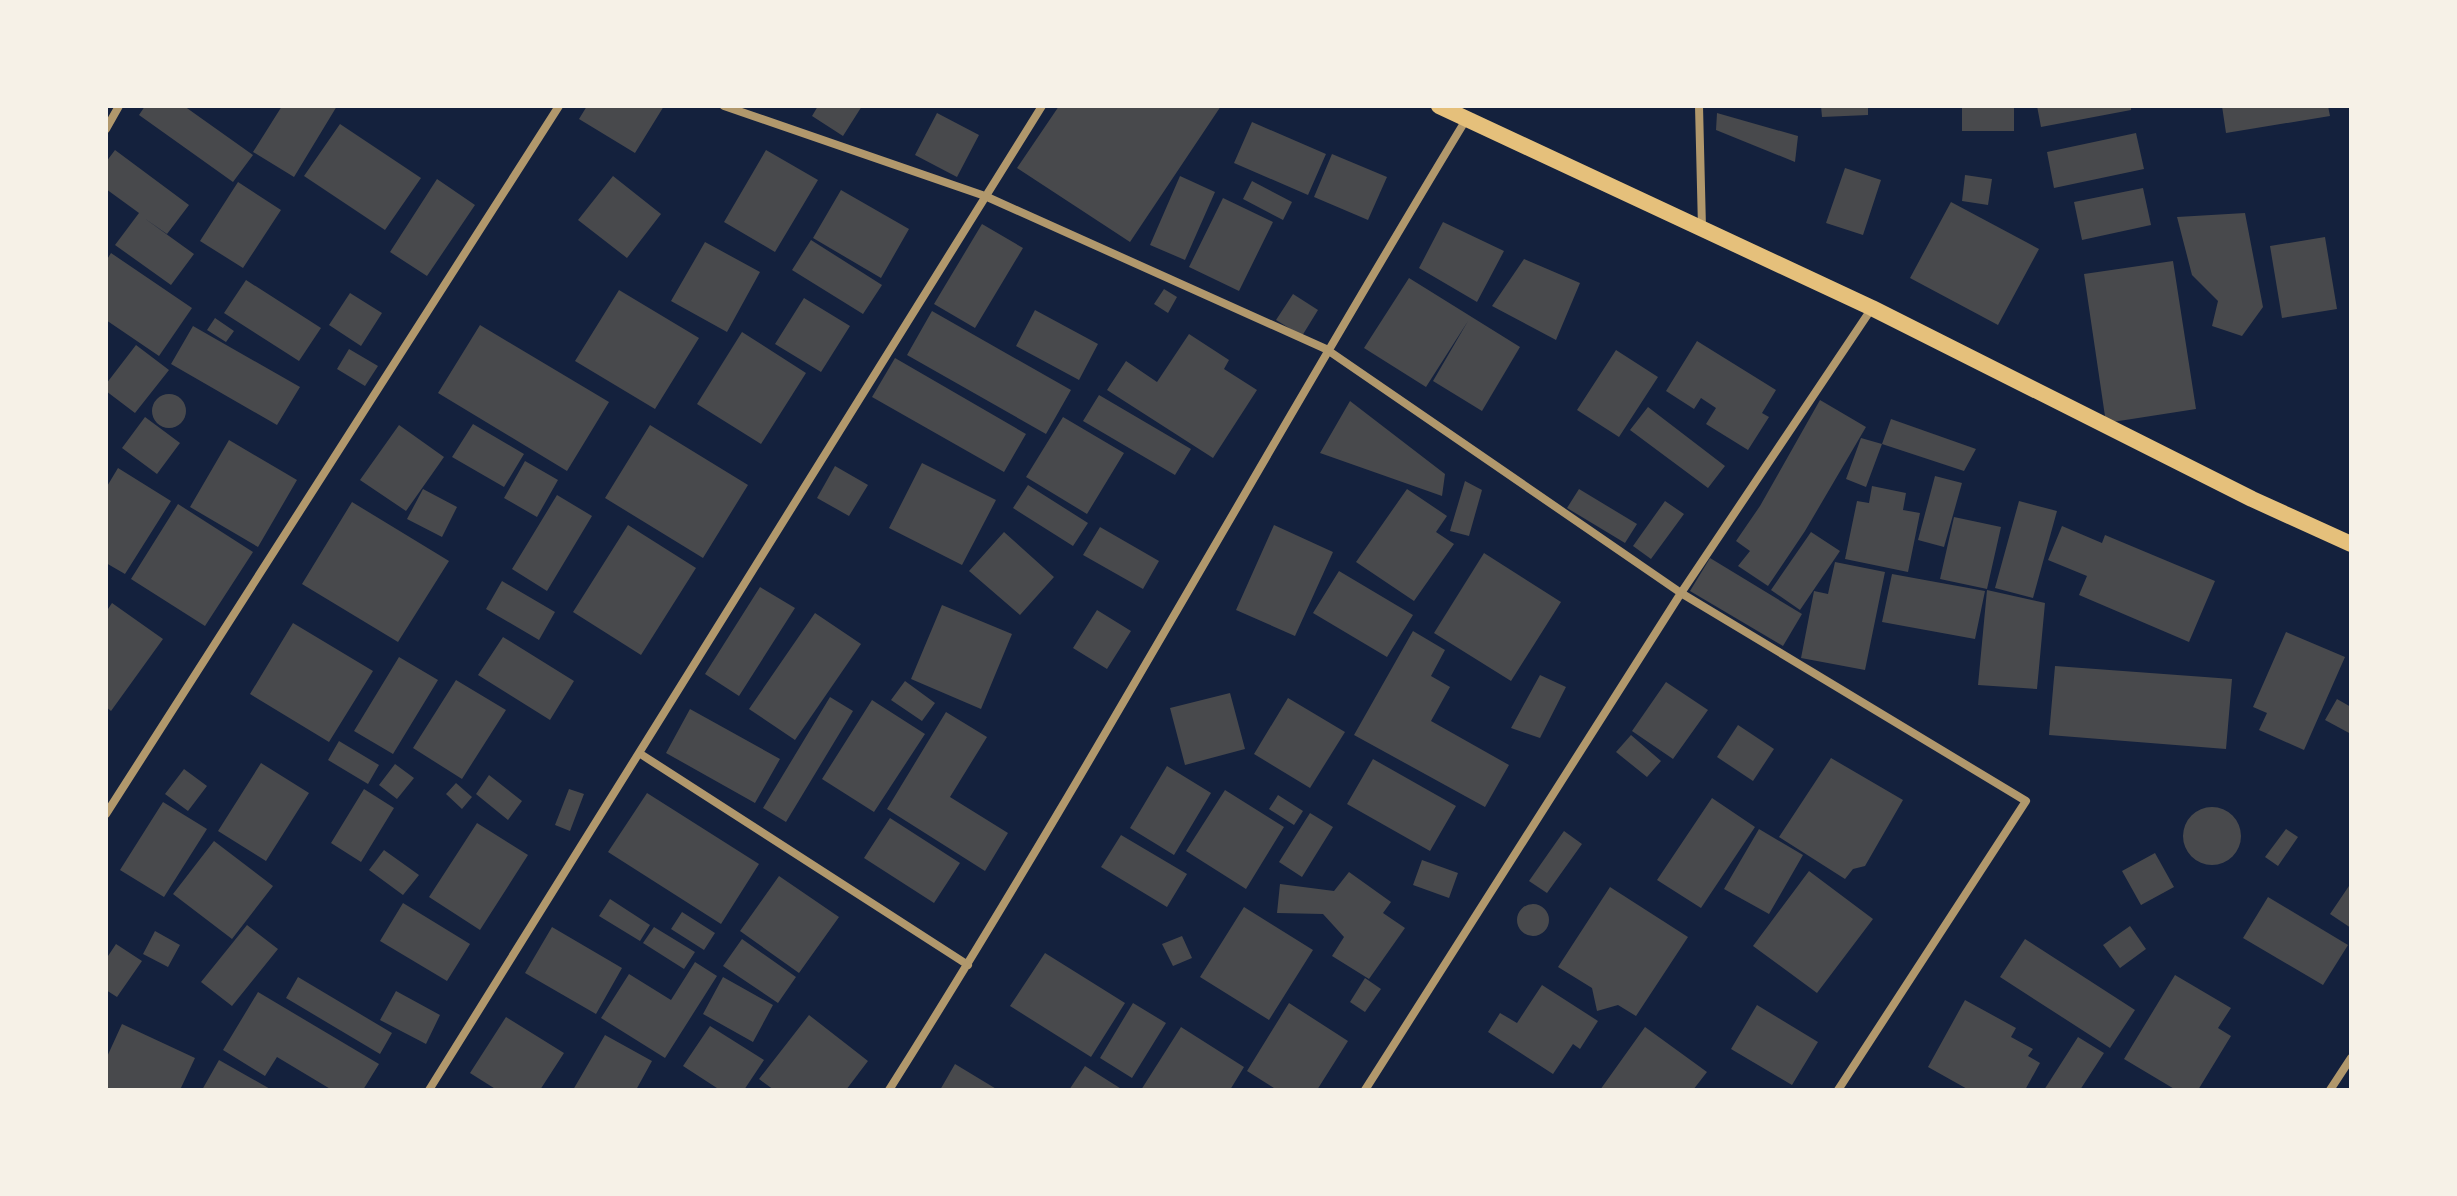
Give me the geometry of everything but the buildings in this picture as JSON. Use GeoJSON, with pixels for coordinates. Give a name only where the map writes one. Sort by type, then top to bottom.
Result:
{"type":"FeatureCollection","features":[{"type":"Feature","properties":{"kind":"main road"},"geometry":{"type":"LineString","coordinates":[[1439,106],[1872,308],[2252,499],[2351,544]]}},
{"type":"Feature","properties":{"kind":"street"},"geometry":{"type":"LineString","coordinates":[[106,129],[119,106]]}},
{"type":"Feature","properties":{"kind":"street"},"geometry":{"type":"LineString","coordinates":[[106,814],[559,106]]}},
{"type":"Feature","properties":{"kind":"street"},"geometry":{"type":"LineString","coordinates":[[724,106],[985,196],[1326,349],[1681,593],[2026,801],[1838,1090]]}},
{"type":"Feature","properties":{"kind":"street"},"geometry":{"type":"LineString","coordinates":[[429,1090],[1042,106]]}},
{"type":"Feature","properties":{"kind":"street"},"geometry":{"type":"LineString","coordinates":[[1699,106],[1702,228]]}},
{"type":"Feature","properties":{"kind":"street"},"geometry":{"type":"LineString","coordinates":[[889,1090],[968,965],[1326,349],[1467,118]]}},
{"type":"Feature","properties":{"kind":"street"},"geometry":{"type":"LineString","coordinates":[[1365,1090],[1681,593],[1872,308]]}},
{"type":"Feature","properties":{"kind":"street"},"geometry":{"type":"LineString","coordinates":[[639,753],[968,965]]}},
{"type":"Feature","properties":{"kind":"street"},"geometry":{"type":"LineString","coordinates":[[2330,1090],[2351,1058]]}}]}
